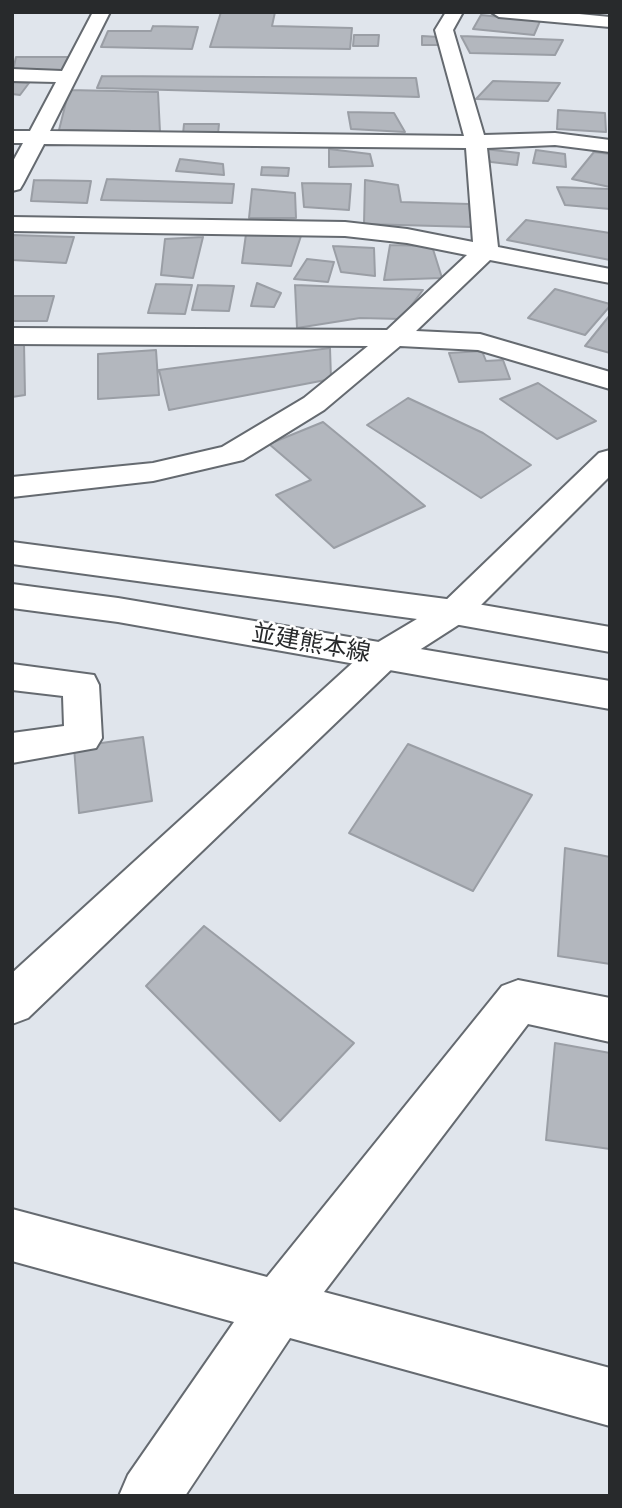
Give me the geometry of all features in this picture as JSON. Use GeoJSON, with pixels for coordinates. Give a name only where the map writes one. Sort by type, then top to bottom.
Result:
{"type":"FeatureCollection","features":[{"type":"Feature","properties":{"kind":"street"},"geometry":{"type":"LineString","coordinates":[[12,184],[102,12]]}},
{"type":"Feature","properties":{"kind":"street"},"geometry":{"type":"LineString","coordinates":[[455,12],[444,30],[476,142],[486,250]]}},
{"type":"Feature","properties":{"kind":"street"},"geometry":{"type":"LineString","coordinates":[[499,12],[610,22]]}},
{"type":"Feature","properties":{"kind":"street"},"geometry":{"type":"LineString","coordinates":[[12,75],[66,77]]}},
{"type":"Feature","properties":{"kind":"street"},"geometry":{"type":"LineString","coordinates":[[12,137],[476,142],[555,139],[610,146]]}},
{"type":"Feature","properties":{"kind":"street"},"geometry":{"type":"LineString","coordinates":[[12,224],[345,229],[407,236],[610,275]]}},
{"type":"Feature","properties":{"kind":"street"},"geometry":{"type":"LineString","coordinates":[[12,487],[153,472],[232,454],[314,404],[394,338],[486,250]]}},
{"type":"Feature","properties":{"kind":"street"},"geometry":{"type":"LineString","coordinates":[[12,336],[394,338],[480,342],[610,381]]}},
{"type":"Feature","properties":{"kind":"street"},"geometry":{"type":"LineString","coordinates":[[12,1003],[383,656],[454,612],[610,458]]}},
{"type":"Feature","properties":{"kind":"street","name":"並建熊本線"},"geometry":{"type":"LineString","coordinates":[[12,553],[454,612],[610,640]]}},
{"type":"Feature","properties":{"kind":"street","name":"並建熊本線"},"geometry":{"type":"LineString","coordinates":[[12,596],[118,610],[610,695]]}},
{"type":"Feature","properties":{"kind":"street"},"geometry":{"type":"LineString","coordinates":[[12,677],[81,685],[83,738],[12,748]]}},
{"type":"Feature","properties":{"kind":"street"},"geometry":{"type":"LineString","coordinates":[[149,1496],[278,1307],[519,1001],[610,1020]]}},
{"type":"Feature","properties":{"kind":"street"},"geometry":{"type":"LineString","coordinates":[[12,1235],[610,1397]]}},
{"type":"Feature","properties":{"kind":"building"},"geometry":{"type":"Polygon","coordinates":[[[221,12],[275,12],[272,26],[352,28],[350,49],[210,47],[221,12]]]}},
{"type":"Feature","properties":{"kind":"building"},"geometry":{"type":"Polygon","coordinates":[[[481,15],[540,21],[534,35],[473,29],[481,15]]]}},
{"type":"Feature","properties":{"kind":"building"},"geometry":{"type":"Polygon","coordinates":[[[153,26],[198,27],[192,49],[101,47],[108,31],[151,31],[153,26]]]}},
{"type":"Feature","properties":{"kind":"building"},"geometry":{"type":"Polygon","coordinates":[[[354,35],[379,35],[378,46],[353,46],[354,35]]]}},
{"type":"Feature","properties":{"kind":"building"},"geometry":{"type":"Polygon","coordinates":[[[422,36],[439,37],[439,45],[422,45],[422,36]]]}},
{"type":"Feature","properties":{"kind":"building"},"geometry":{"type":"Polygon","coordinates":[[[461,36],[563,40],[555,55],[470,53],[461,36]]]}},
{"type":"Feature","properties":{"kind":"building"},"geometry":{"type":"Polygon","coordinates":[[[16,57],[69,57],[62,74],[12,75],[16,57]]]}},
{"type":"Feature","properties":{"kind":"building"},"geometry":{"type":"Polygon","coordinates":[[[102,76],[416,78],[419,97],[97,88],[102,76]]]}},
{"type":"Feature","properties":{"kind":"building"},"geometry":{"type":"Polygon","coordinates":[[[493,81],[560,83],[548,101],[476,99],[493,81]]]}},
{"type":"Feature","properties":{"kind":"building"},"geometry":{"type":"Polygon","coordinates":[[[12,82],[29,83],[20,95],[12,94],[12,82]]]}},
{"type":"Feature","properties":{"kind":"building"},"geometry":{"type":"Polygon","coordinates":[[[69,90],[158,92],[160,132],[59,130],[69,90]]]}},
{"type":"Feature","properties":{"kind":"building"},"geometry":{"type":"Polygon","coordinates":[[[558,110],[605,113],[606,132],[557,129],[558,110]]]}},
{"type":"Feature","properties":{"kind":"building"},"geometry":{"type":"Polygon","coordinates":[[[348,112],[394,113],[405,132],[351,129],[348,112]]]}},
{"type":"Feature","properties":{"kind":"building"},"geometry":{"type":"Polygon","coordinates":[[[184,124],[219,124],[218,134],[183,134],[184,124]]]}},
{"type":"Feature","properties":{"kind":"building"},"geometry":{"type":"Polygon","coordinates":[[[476,148],[519,153],[517,165],[491,162],[476,148]]]}},
{"type":"Feature","properties":{"kind":"building"},"geometry":{"type":"Polygon","coordinates":[[[329,149],[370,154],[373,166],[329,167],[329,149]]]}},
{"type":"Feature","properties":{"kind":"building"},"geometry":{"type":"Polygon","coordinates":[[[536,150],[565,154],[566,167],[533,163],[536,150]]]}},
{"type":"Feature","properties":{"kind":"building"},"geometry":{"type":"Polygon","coordinates":[[[594,152],[610,154],[610,187],[572,179],[594,152]]]}},
{"type":"Feature","properties":{"kind":"building"},"geometry":{"type":"Polygon","coordinates":[[[180,159],[223,164],[224,175],[176,171],[180,159]]]}},
{"type":"Feature","properties":{"kind":"building"},"geometry":{"type":"Polygon","coordinates":[[[262,167],[289,168],[288,176],[261,175],[262,167]]]}},
{"type":"Feature","properties":{"kind":"building"},"geometry":{"type":"Polygon","coordinates":[[[107,179],[234,184],[232,203],[101,200],[107,179]]]}},
{"type":"Feature","properties":{"kind":"building"},"geometry":{"type":"Polygon","coordinates":[[[34,180],[91,181],[87,203],[31,201],[34,180]]]}},
{"type":"Feature","properties":{"kind":"building"},"geometry":{"type":"Polygon","coordinates":[[[365,180],[398,185],[401,202],[469,204],[472,227],[364,224],[365,180]]]}},
{"type":"Feature","properties":{"kind":"building"},"geometry":{"type":"Polygon","coordinates":[[[302,183],[351,184],[349,210],[304,207],[302,183]]]}},
{"type":"Feature","properties":{"kind":"building"},"geometry":{"type":"Polygon","coordinates":[[[557,187],[610,189],[610,209],[565,205],[557,187]]]}},
{"type":"Feature","properties":{"kind":"building"},"geometry":{"type":"Polygon","coordinates":[[[252,189],[295,193],[296,218],[249,218],[252,189]]]}},
{"type":"Feature","properties":{"kind":"building"},"geometry":{"type":"Polygon","coordinates":[[[526,220],[610,233],[610,260],[507,240],[526,220]]]}},
{"type":"Feature","properties":{"kind":"building"},"geometry":{"type":"Polygon","coordinates":[[[246,234],[301,236],[291,266],[242,263],[246,234]]]}},
{"type":"Feature","properties":{"kind":"building"},"geometry":{"type":"Polygon","coordinates":[[[12,235],[74,237],[66,263],[12,260],[12,235]]]}},
{"type":"Feature","properties":{"kind":"building"},"geometry":{"type":"Polygon","coordinates":[[[203,237],[193,278],[161,275],[165,239],[203,237]]]}},
{"type":"Feature","properties":{"kind":"building"},"geometry":{"type":"Polygon","coordinates":[[[390,245],[432,246],[442,278],[384,280],[390,245]]]}},
{"type":"Feature","properties":{"kind":"building"},"geometry":{"type":"Polygon","coordinates":[[[333,246],[374,248],[375,276],[341,272],[333,246]]]}},
{"type":"Feature","properties":{"kind":"building"},"geometry":{"type":"Polygon","coordinates":[[[307,259],[334,262],[328,282],[294,279],[307,259]]]}},
{"type":"Feature","properties":{"kind":"building"},"geometry":{"type":"Polygon","coordinates":[[[257,283],[281,293],[274,307],[251,306],[257,283]]]}},
{"type":"Feature","properties":{"kind":"building"},"geometry":{"type":"Polygon","coordinates":[[[156,284],[192,285],[185,314],[148,313],[156,284]]]}},
{"type":"Feature","properties":{"kind":"building"},"geometry":{"type":"Polygon","coordinates":[[[198,285],[234,286],[229,311],[192,310],[198,285]]]}},
{"type":"Feature","properties":{"kind":"building"},"geometry":{"type":"Polygon","coordinates":[[[295,285],[423,290],[401,319],[360,318],[297,328],[295,285]]]}},
{"type":"Feature","properties":{"kind":"building"},"geometry":{"type":"Polygon","coordinates":[[[555,289],[610,306],[585,335],[528,318],[555,289]]]}},
{"type":"Feature","properties":{"kind":"building"},"geometry":{"type":"Polygon","coordinates":[[[12,296],[54,296],[47,321],[12,321],[12,296]]]}},
{"type":"Feature","properties":{"kind":"building"},"geometry":{"type":"Polygon","coordinates":[[[610,315],[610,353],[585,346],[610,315]]]}},
{"type":"Feature","properties":{"kind":"building"},"geometry":{"type":"Polygon","coordinates":[[[12,343],[24,343],[25,395],[12,397],[12,343]]]}},
{"type":"Feature","properties":{"kind":"building"},"geometry":{"type":"Polygon","coordinates":[[[330,348],[331,379],[169,410],[159,370],[330,348]]]}},
{"type":"Feature","properties":{"kind":"building"},"geometry":{"type":"Polygon","coordinates":[[[156,350],[159,395],[98,399],[98,354],[156,350]]]}},
{"type":"Feature","properties":{"kind":"building"},"geometry":{"type":"Polygon","coordinates":[[[482,351],[486,361],[503,360],[510,379],[459,382],[449,353],[482,351]]]}},
{"type":"Feature","properties":{"kind":"building"},"geometry":{"type":"Polygon","coordinates":[[[538,383],[596,421],[557,439],[500,399],[538,383]]]}},
{"type":"Feature","properties":{"kind":"building"},"geometry":{"type":"Polygon","coordinates":[[[408,398],[483,433],[531,465],[481,498],[367,425],[408,398]]]}},
{"type":"Feature","properties":{"kind":"building"},"geometry":{"type":"Polygon","coordinates":[[[323,422],[425,506],[334,548],[276,495],[311,480],[269,444],[323,422]]]}},
{"type":"Feature","properties":{"kind":"building"},"geometry":{"type":"Polygon","coordinates":[[[143,737],[152,801],[79,813],[74,747],[143,737]]]}},
{"type":"Feature","properties":{"kind":"building"},"geometry":{"type":"Polygon","coordinates":[[[408,744],[532,795],[473,891],[349,833],[408,744]]]}},
{"type":"Feature","properties":{"kind":"building"},"geometry":{"type":"Polygon","coordinates":[[[565,848],[610,857],[610,964],[558,956],[565,848]]]}},
{"type":"Feature","properties":{"kind":"building"},"geometry":{"type":"Polygon","coordinates":[[[204,926],[354,1043],[280,1121],[146,986],[204,926]]]}},
{"type":"Feature","properties":{"kind":"building"},"geometry":{"type":"Polygon","coordinates":[[[555,1043],[610,1053],[610,1149],[546,1140],[555,1043]]]}}]}
